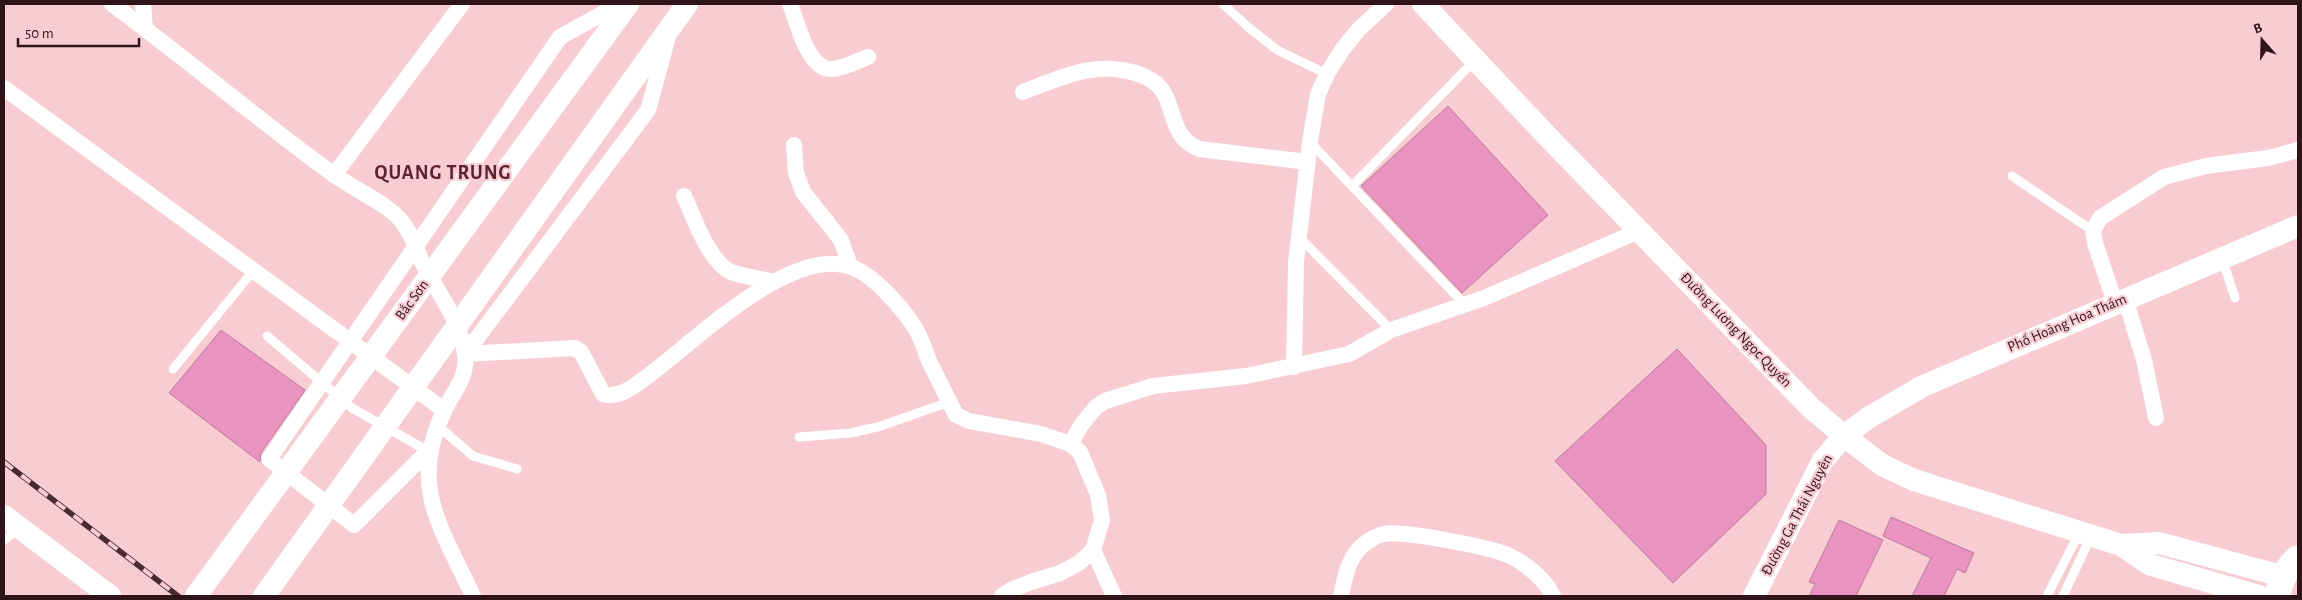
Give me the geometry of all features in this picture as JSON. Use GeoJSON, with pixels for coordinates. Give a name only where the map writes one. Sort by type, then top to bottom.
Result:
{"type":"FeatureCollection","features":[{"type":"Feature","properties":{"kind":"main road","name":"Bắc Sơn"},"geometry":{"type":"LineString","coordinates":[[196,596],[628,4]]}},
{"type":"Feature","properties":{"kind":"main road"},"geometry":{"type":"LineString","coordinates":[[264,596],[687,4]]}},
{"type":"Feature","properties":{"kind":"main road","name":"Đường Lương Ngọc Quyến"},"geometry":{"type":"LineString","coordinates":[[1423,4],[1810,407],[1882,465],[1914,480],[2121,545],[2151,565],[2259,596]]}},
{"type":"Feature","properties":{"kind":"main road","name":"Phố Hoàng Hoa Thám"},"geometry":{"type":"LineString","coordinates":[[1844,436],[1868,418],[1924,386],[2120,300],[2298,226]]}},
{"type":"Feature","properties":{"kind":"main road","name":"Đường Ga Thái Nguyên"},"geometry":{"type":"LineString","coordinates":[[1754,596],[1823,460],[1844,436]]}},
{"type":"Feature","properties":{"kind":"main road"},"geometry":{"type":"LineString","coordinates":[[9,528],[110,596]]}},
{"type":"Feature","properties":{"kind":"main road","name":"Đường Lương Ngọc Quyến"},"geometry":{"type":"LineString","coordinates":[[2121,545],[2159,544],[2286,577]]}},
{"type":"Feature","properties":{"kind":"street"},"geometry":{"type":"LineString","coordinates":[[112,4],[146,28],[334,175],[391,211],[402,222],[426,269],[447,303],[461,335],[465,354],[466,368],[463,379],[444,410],[428,451],[428,479],[430,499],[437,520],[473,596]]}},
{"type":"Feature","properties":{"kind":"street"},"geometry":{"type":"LineString","coordinates":[[143,4],[146,28]]}},
{"type":"Feature","properties":{"kind":"street"},"geometry":{"type":"LineString","coordinates":[[334,175],[462,4]]}},
{"type":"Feature","properties":{"kind":"street"},"geometry":{"type":"LineString","coordinates":[[428,451],[354,525],[269,459],[560,37],[620,4]]}},
{"type":"Feature","properties":{"kind":"street"},"geometry":{"type":"LineString","coordinates":[[790,4],[810,57],[818,65],[833,70],[868,58]]}},
{"type":"Feature","properties":{"kind":"street"},"geometry":{"type":"LineString","coordinates":[[1294,367],[1296,262],[1310,141],[1318,94],[1327,74],[1358,30],[1386,4]]}},
{"type":"Feature","properties":{"kind":"street"},"geometry":{"type":"LineString","coordinates":[[465,354],[648,110],[670,27]]}},
{"type":"Feature","properties":{"kind":"street"},"geometry":{"type":"LineString","coordinates":[[1023,92],[1083,70],[1103,67],[1126,69],[1157,83],[1165,95],[1180,136],[1188,144],[1199,149],[1308,162]]}},
{"type":"Feature","properties":{"kind":"street"},"geometry":{"type":"LineString","coordinates":[[4,88],[444,410]]}},
{"type":"Feature","properties":{"kind":"street"},"geometry":{"type":"LineString","coordinates":[[794,145],[796,173],[802,192],[841,240],[850,266]]}},
{"type":"Feature","properties":{"kind":"street"},"geometry":{"type":"LineString","coordinates":[[2156,418],[2144,360],[2093,231],[2100,218],[2164,177],[2206,166],[2268,158],[2298,150]]}},
{"type":"Feature","properties":{"kind":"street"},"geometry":{"type":"LineString","coordinates":[[684,196],[707,246],[722,264],[731,272],[774,282]]}},
{"type":"Feature","properties":{"kind":"street"},"geometry":{"type":"LineString","coordinates":[[1070,444],[1082,424],[1096,407],[1105,401],[1153,386],[1246,376],[1349,354],[1392,330],[1544,273],[1639,230]]}},
{"type":"Feature","properties":{"kind":"street"},"geometry":{"type":"LineString","coordinates":[[465,354],[575,348],[581,352],[603,394],[615,396],[636,385],[740,304],[774,282],[807,267],[832,264],[850,266],[864,274],[902,309],[915,328],[956,415],[969,422],[1042,434],[1070,444],[1080,452],[1098,495],[1102,520],[1094,550],[1079,563],[1060,573],[1031,582],[1002,596]]}},
{"type":"Feature","properties":{"kind":"street"},"geometry":{"type":"LineString","coordinates":[[1341,596],[1347,568],[1356,552],[1368,541],[1383,534],[1407,533],[1509,555],[1530,570],[1549,589],[1553,596]]}},
{"type":"Feature","properties":{"kind":"street"},"geometry":{"type":"LineString","coordinates":[[1094,550],[1114,596]]}},
{"type":"Feature","properties":{"kind":"lane"},"geometry":{"type":"LineString","coordinates":[[1223,4],[1277,50],[1327,74]]}},
{"type":"Feature","properties":{"kind":"lane"},"geometry":{"type":"LineString","coordinates":[[1353,185],[1476,60]]}},
{"type":"Feature","properties":{"kind":"lane"},"geometry":{"type":"LineString","coordinates":[[1310,141],[1465,304]]}},
{"type":"Feature","properties":{"kind":"lane"},"geometry":{"type":"LineString","coordinates":[[2012,176],[2093,231]]}},
{"type":"Feature","properties":{"kind":"lane"},"geometry":{"type":"LineString","coordinates":[[1300,238],[1392,330]]}},
{"type":"Feature","properties":{"kind":"lane"},"geometry":{"type":"LineString","coordinates":[[2222,258],[2234,298]]}},
{"type":"Feature","properties":{"kind":"lane"},"geometry":{"type":"LineString","coordinates":[[173,369],[253,271]]}},
{"type":"Feature","properties":{"kind":"lane"},"geometry":{"type":"LineString","coordinates":[[267,336],[360,413],[428,451]]}},
{"type":"Feature","properties":{"kind":"lane"},"geometry":{"type":"LineString","coordinates":[[799,437],[851,433],[881,426],[949,402]]}},
{"type":"Feature","properties":{"kind":"lane"},"geometry":{"type":"LineString","coordinates":[[438,426],[473,456],[517,469]]}},
{"type":"Feature","properties":{"kind":"lane"},"geometry":{"type":"LineString","coordinates":[[2047,596],[2085,534]]}},
{"type":"Feature","properties":{"kind":"lane"},"geometry":{"type":"LineString","coordinates":[[2063,596],[2085,534]]}},
{"type":"Feature","properties":{"kind":"building"},"geometry":{"type":"Polygon","coordinates":[[[1448,106],[1548,215],[1462,293],[1361,186],[1448,106]]]}},
{"type":"Feature","properties":{"kind":"building"},"geometry":{"type":"Polygon","coordinates":[[[221,330],[305,390],[261,453],[260,462],[169,393],[221,330]]]}},
{"type":"Feature","properties":{"kind":"building"},"geometry":{"type":"Polygon","coordinates":[[[1677,349],[1766,445],[1766,494],[1673,583],[1555,461],[1677,349]]]}},
{"type":"Feature","properties":{"kind":"building"},"geometry":{"type":"Polygon","coordinates":[[[1891,517],[1974,553],[1965,573],[1957,569],[1944,596],[1912,596],[1931,558],[1883,536],[1891,517]]]}},
{"type":"Feature","properties":{"kind":"building"},"geometry":{"type":"Polygon","coordinates":[[[1839,520],[1883,540],[1856,596],[1809,596],[1815,584],[1809,582],[1839,520]]]}},
{"type":"Feature","properties":{"kind":"railway"},"geometry":{"type":"LineString","coordinates":[[4,462],[178,596]]}},
{"type":"Feature","properties":{"kind":"district","name":"QUANG TRUNG"},"geometry":{"type":"Point","coordinates":[443,173]}}]}
